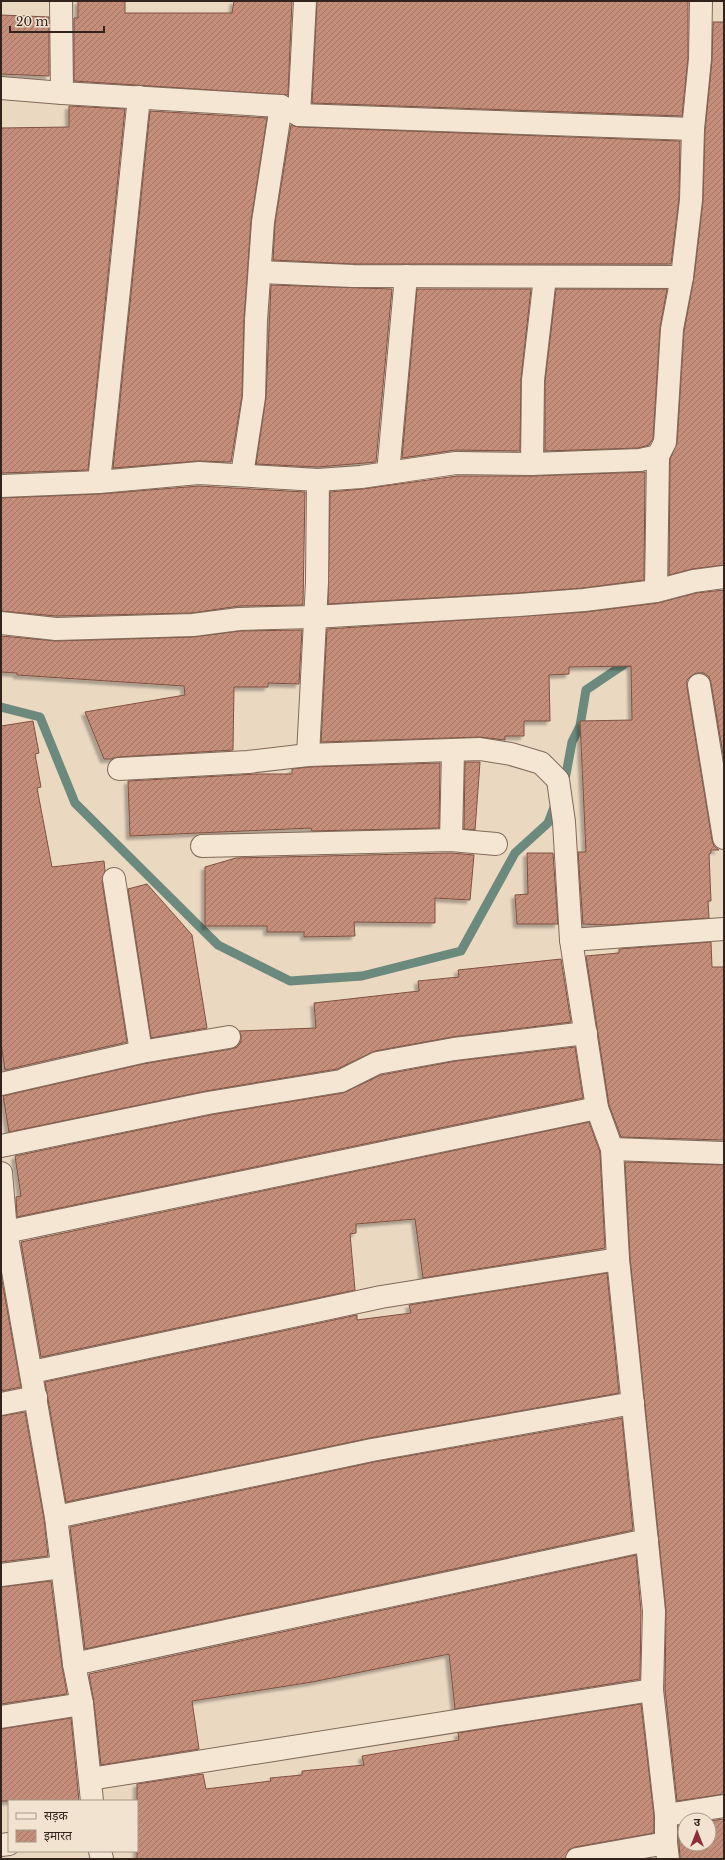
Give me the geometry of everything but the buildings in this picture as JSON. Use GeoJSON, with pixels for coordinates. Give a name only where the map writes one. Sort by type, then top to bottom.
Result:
{"type":"FeatureCollection","features":[{"type":"Feature","properties":{"kind":"street"},"geometry":{"type":"LineString","coordinates":[[61,1],[62,93]]}},
{"type":"Feature","properties":{"kind":"street"},"geometry":{"type":"LineString","coordinates":[[242,476],[254,397],[263,222],[290,111],[305,1]]}},
{"type":"Feature","properties":{"kind":"street"},"geometry":{"type":"LineString","coordinates":[[656,591],[658,456],[665,442],[672,329],[682,277],[691,200],[693,129],[700,59],[702,1]]}},
{"type":"Feature","properties":{"kind":"street"},"geometry":{"type":"LineString","coordinates":[[1,88],[139,97],[290,111],[693,129]]}},
{"type":"Feature","properties":{"kind":"street"},"geometry":{"type":"LineString","coordinates":[[99,482],[139,97]]}},
{"type":"Feature","properties":{"kind":"street"},"geometry":{"type":"LineString","coordinates":[[260,272],[406,276],[682,277]]}},
{"type":"Feature","properties":{"kind":"street"},"geometry":{"type":"LineString","coordinates":[[388,473],[406,276]]}},
{"type":"Feature","properties":{"kind":"street"},"geometry":{"type":"LineString","coordinates":[[532,464],[533,380],[545,277]]}},
{"type":"Feature","properties":{"kind":"street"},"geometry":{"type":"LineString","coordinates":[[1,486],[99,482],[199,473],[318,480],[456,464],[532,464],[640,460],[658,456]]}},
{"type":"Feature","properties":{"kind":"street"},"geometry":{"type":"LineString","coordinates":[[308,755],[317,582],[318,480]]}},
{"type":"Feature","properties":{"kind":"street"},"geometry":{"type":"LineString","coordinates":[[1,623],[56,629],[193,625],[239,618],[314,618],[519,606],[656,591],[694,581],[724,577]]}},
{"type":"Feature","properties":{"kind":"street"},"geometry":{"type":"LineString","coordinates":[[699,685],[724,838]]}},
{"type":"Feature","properties":{"kind":"street"},"geometry":{"type":"LineString","coordinates":[[119,769],[248,762],[308,755],[480,749],[510,754],[541,763],[558,780],[562,804],[571,940],[597,1108],[612,1149],[618,1259],[654,1612],[652,1690],[666,1814],[667,1851],[577,1859]]}},
{"type":"Feature","properties":{"kind":"street"},"geometry":{"type":"LineString","coordinates":[[451,840],[453,751]]}},
{"type":"Feature","properties":{"kind":"street"},"geometry":{"type":"LineString","coordinates":[[202,846],[451,840],[496,844]]}},
{"type":"Feature","properties":{"kind":"street"},"geometry":{"type":"LineString","coordinates":[[114,878],[141,1052]]}},
{"type":"Feature","properties":{"kind":"street"},"geometry":{"type":"LineString","coordinates":[[571,940],[724,929]]}},
{"type":"Feature","properties":{"kind":"street"},"geometry":{"type":"LineString","coordinates":[[1,1146],[208,1103],[341,1081],[377,1063],[454,1049],[586,1033]]}},
{"type":"Feature","properties":{"kind":"street"},"geometry":{"type":"LineString","coordinates":[[1,1084],[141,1052],[229,1037]]}},
{"type":"Feature","properties":{"kind":"street"},"geometry":{"type":"LineString","coordinates":[[4,1232],[597,1108]]}},
{"type":"Feature","properties":{"kind":"street"},"geometry":{"type":"LineString","coordinates":[[612,1149],[724,1153]]}},
{"type":"Feature","properties":{"kind":"street"},"geometry":{"type":"LineString","coordinates":[[1,1173],[4,1232],[32,1372],[56,1517],[74,1664],[82,1704],[92,1800]]}},
{"type":"Feature","properties":{"kind":"street"},"geometry":{"type":"LineString","coordinates":[[32,1372],[381,1297],[618,1259]]}},
{"type":"Feature","properties":{"kind":"street"},"geometry":{"type":"LineString","coordinates":[[1,1404],[36,1397]]}},
{"type":"Feature","properties":{"kind":"street"},"geometry":{"type":"LineString","coordinates":[[56,1517],[372,1450],[633,1403]]}},
{"type":"Feature","properties":{"kind":"street"},"geometry":{"type":"LineString","coordinates":[[74,1664],[647,1540]]}},
{"type":"Feature","properties":{"kind":"street"},"geometry":{"type":"LineString","coordinates":[[1,1576],[62,1567]]}},
{"type":"Feature","properties":{"kind":"street"},"geometry":{"type":"LineString","coordinates":[[90,1778],[652,1690]]}},
{"type":"Feature","properties":{"kind":"street"},"geometry":{"type":"LineString","coordinates":[[1,1717],[82,1704]]}},
{"type":"Feature","properties":{"kind":"street"},"geometry":{"type":"LineString","coordinates":[[666,1814],[724,1806]]}},
{"type":"Feature","properties":{"kind":"waterway"},"geometry":{"type":"LineString","coordinates":[[564,785],[572,742],[580,726],[586,690],[626,663],[633,662]]}},
{"type":"Feature","properties":{"kind":"waterway"},"geometry":{"type":"LineString","coordinates":[[1,707],[40,717],[75,803],[218,945],[290,981],[362,976],[461,951],[515,853],[548,823],[556,802]]}}]}
